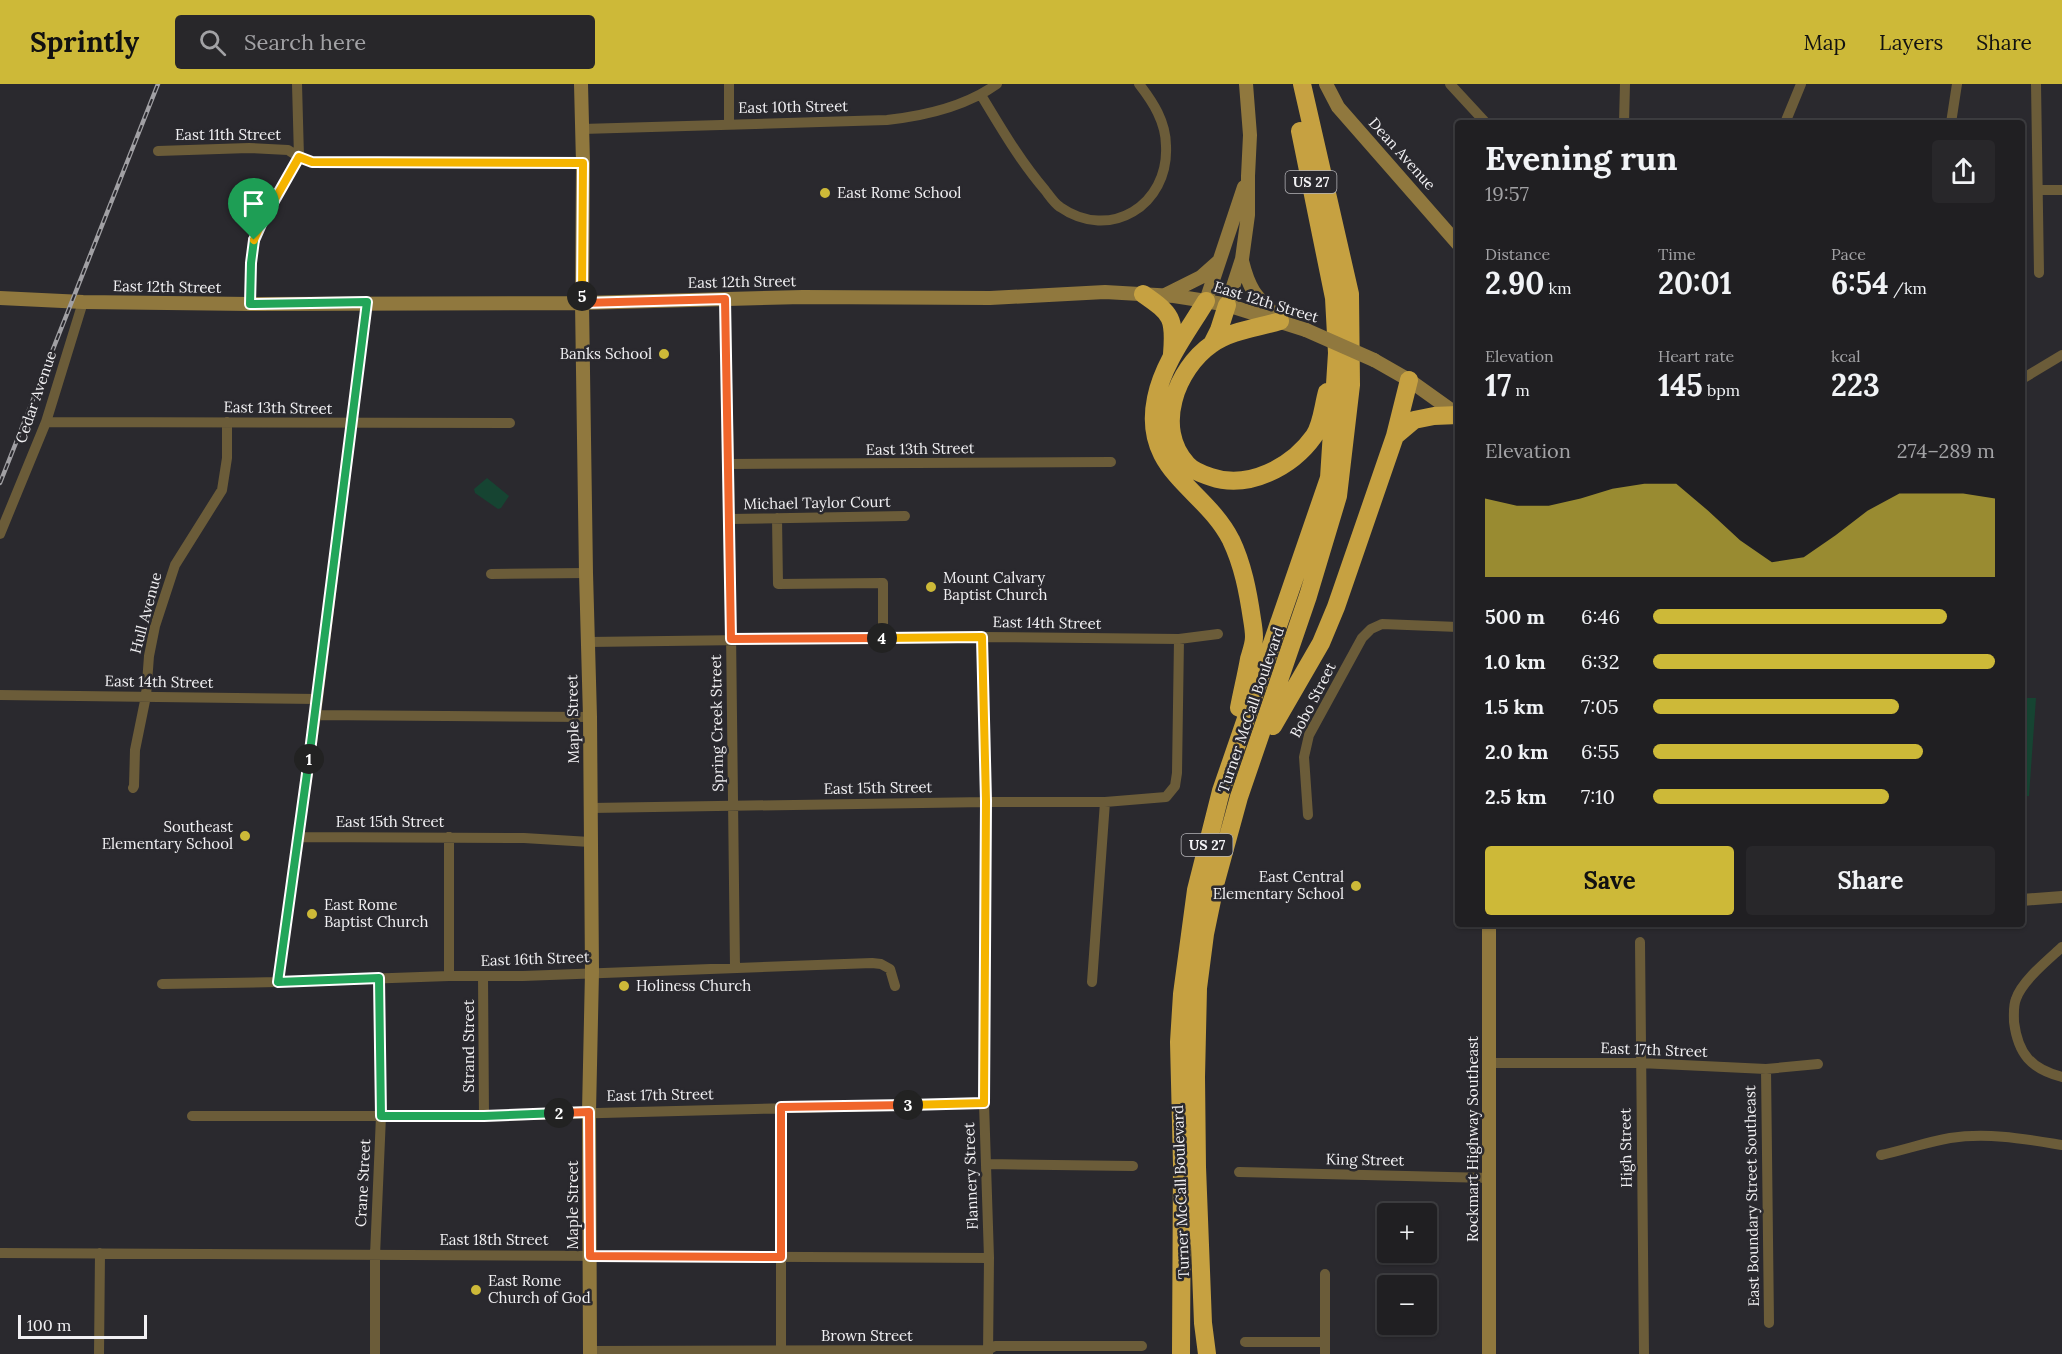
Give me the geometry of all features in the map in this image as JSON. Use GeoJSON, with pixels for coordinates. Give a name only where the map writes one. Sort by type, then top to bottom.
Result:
{"type":"FeatureCollection","features":[{"type":"Feature","properties":{"kind":"highway","name":"Turner McCall Boulevard"},"geometry":{"type":"LineString","coordinates":[[1181,1354],[1182,1164],[1179,1042],[1182,994],[1196,890],[1221,791],[1329,478],[1337,353],[1334,298],[1291,84]]}},
{"type":"Feature","properties":{"kind":"highway","name":"Turner McCall Boulevard"},"geometry":{"type":"LineString","coordinates":[[1207,1354],[1203,1323],[1197,1167],[1198,987],[1205,934],[1216,880],[1239,797],[1308,596],[1338,496],[1351,385],[1350,294],[1302,84]]}},
{"type":"Feature","properties":{"kind":"highway"},"geometry":{"type":"LineString","coordinates":[[1143,294],[1169,315],[1173,332],[1172,358]]}},
{"type":"Feature","properties":{"kind":"highway"},"geometry":{"type":"LineString","coordinates":[[1206,301],[1166,369],[1156,398],[1155,422],[1164,461],[1210,510],[1231,539],[1246,583],[1254,637],[1221,791]]}},
{"type":"Feature","properties":{"kind":"highway"},"geometry":{"type":"LineString","coordinates":[[1212,344],[1227,305]]}},
{"type":"Feature","properties":{"kind":"highway"},"geometry":{"type":"LineString","coordinates":[[1280,321],[1231,334],[1212,344],[1186,369],[1172,400],[1171,426],[1178,450],[1187,465],[1198,473],[1236,481],[1255,478],[1273,470],[1304,449],[1316,433],[1337,353]]}},
{"type":"Feature","properties":{"kind":"highway"},"geometry":{"type":"LineString","coordinates":[[1254,758],[1321,643],[1336,607],[1395,436],[1409,380]]}},
{"type":"Feature","properties":{"kind":"highway"},"geometry":{"type":"LineString","coordinates":[[1395,436],[1414,420],[1455,415]]}},
{"type":"Feature","properties":{"kind":"main road","name":"Maple Street"},"geometry":{"type":"LineString","coordinates":[[581,84],[585,573],[591,808],[590,1353]]}},
{"type":"Feature","properties":{"kind":"main road"},"geometry":{"type":"LineString","coordinates":[[1227,305],[1242,259],[1248,215],[1250,135],[1246,84]]}},
{"type":"Feature","properties":{"kind":"main road","name":"Dean Avenue"},"geometry":{"type":"LineString","coordinates":[[1326,84],[1338,107],[1455,241]]}},
{"type":"Feature","properties":{"kind":"main road"},"geometry":{"type":"LineString","coordinates":[[1206,301],[1248,176]]}},
{"type":"Feature","properties":{"kind":"main road"},"geometry":{"type":"LineString","coordinates":[[1164,296],[1201,277],[1221,259]]}},
{"type":"Feature","properties":{"kind":"main road"},"geometry":{"type":"LineString","coordinates":[[1242,259],[1247,281],[1254,294],[1280,321]]}},
{"type":"Feature","properties":{"kind":"main road","name":"East 12th Street"},"geometry":{"type":"LineString","coordinates":[[0,298],[83,302],[250,304],[582,303],[725,299],[981,298],[1105,292],[1143,294],[1227,305],[1306,330],[1374,360],[1409,380],[1455,413]]}},
{"type":"Feature","properties":{"kind":"main road"},"geometry":{"type":"LineString","coordinates":[[1435,398],[1455,400]]}},
{"type":"Feature","properties":{"kind":"main road","name":"Rockmart Highway Southeast"},"geometry":{"type":"LineString","coordinates":[[1489,927],[1489,1354]]}},
{"type":"Feature","properties":{"kind":"street"},"geometry":{"type":"LineString","coordinates":[[250,304],[250,270],[254,240],[299,157],[297,84]]}},
{"type":"Feature","properties":{"kind":"street"},"geometry":{"type":"LineString","coordinates":[[729,84],[729,124]]}},
{"type":"Feature","properties":{"kind":"street","name":"East 10th Street"},"geometry":{"type":"LineString","coordinates":[[582,129],[887,120],[919,116],[981,95],[996,84]]}},
{"type":"Feature","properties":{"kind":"street"},"geometry":{"type":"LineString","coordinates":[[981,95],[1028,171],[1058,206],[1078,217],[1096,220],[1115,219],[1140,208],[1154,193],[1165,162],[1167,147],[1162,122],[1139,84]]}},
{"type":"Feature","properties":{"kind":"street"},"geometry":{"type":"LineString","coordinates":[[1450,84],[1483,120]]}},
{"type":"Feature","properties":{"kind":"street"},"geometry":{"type":"LineString","coordinates":[[1624,120],[1625,84]]}},
{"type":"Feature","properties":{"kind":"street"},"geometry":{"type":"LineString","coordinates":[[1786,120],[1801,84]]}},
{"type":"Feature","properties":{"kind":"street"},"geometry":{"type":"LineString","coordinates":[[1952,120],[1958,84]]}},
{"type":"Feature","properties":{"kind":"street"},"geometry":{"type":"LineString","coordinates":[[2036,84],[2039,273]]}},
{"type":"Feature","properties":{"kind":"street","name":"East 11th Street"},"geometry":{"type":"LineString","coordinates":[[158,151],[249,148],[288,150],[312,162],[583,163]]}},
{"type":"Feature","properties":{"kind":"street"},"geometry":{"type":"LineString","coordinates":[[2038,190],[2062,190]]}},
{"type":"Feature","properties":{"kind":"street","name":"Spring Creek Street"},"geometry":{"type":"LineString","coordinates":[[725,299],[735,968]]}},
{"type":"Feature","properties":{"kind":"street","name":"Cedar Avenue"},"geometry":{"type":"LineString","coordinates":[[0,534],[46,422],[83,302]]}},
{"type":"Feature","properties":{"kind":"street"},"geometry":{"type":"LineString","coordinates":[[278,982],[316,716],[367,302]]}},
{"type":"Feature","properties":{"kind":"street"},"geometry":{"type":"LineString","coordinates":[[2025,377],[2062,355]]}},
{"type":"Feature","properties":{"kind":"street","name":"East 13th Street"},"geometry":{"type":"LineString","coordinates":[[46,422],[510,423]]}},
{"type":"Feature","properties":{"kind":"street","name":"Hull Avenue"},"geometry":{"type":"LineString","coordinates":[[132,788],[134,786],[135,750],[146,696],[149,656],[175,565],[191,536],[222,490],[227,458],[227,422]]}},
{"type":"Feature","properties":{"kind":"street","name":"East 13th Street"},"geometry":{"type":"LineString","coordinates":[[729,464],[1111,462]]}},
{"type":"Feature","properties":{"kind":"street","name":"Michael Taylor Court"},"geometry":{"type":"LineString","coordinates":[[730,519],[905,516]]}},
{"type":"Feature","properties":{"kind":"street"},"geometry":{"type":"LineString","coordinates":[[777,518],[778,584],[883,583],[884,638]]}},
{"type":"Feature","properties":{"kind":"street"},"geometry":{"type":"LineString","coordinates":[[492,574],[585,573]]}},
{"type":"Feature","properties":{"kind":"street","name":"Bobo Street"},"geometry":{"type":"LineString","coordinates":[[1308,815],[1305,747],[1308,735],[1362,638],[1371,629],[1382,624],[1455,627]]}},
{"type":"Feature","properties":{"kind":"street","name":"East 14th Street"},"geometry":{"type":"LineString","coordinates":[[588,642],[982,637],[1179,639],[1218,634]]}},
{"type":"Feature","properties":{"kind":"street","name":"Flannery Street"},"geometry":{"type":"LineString","coordinates":[[982,637],[986,801],[984,1103],[987,1164],[988,1352]]}},
{"type":"Feature","properties":{"kind":"street","name":"East 15th Street"},"geometry":{"type":"LineString","coordinates":[[591,808],[986,801],[1105,802],[1166,796],[1174,786],[1177,772],[1179,639]]}},
{"type":"Feature","properties":{"kind":"street","name":"East 14th Street"},"geometry":{"type":"LineString","coordinates":[[0,695],[317,699]]}},
{"type":"Feature","properties":{"kind":"street"},"geometry":{"type":"LineString","coordinates":[[316,716],[590,717]]}},
{"type":"Feature","properties":{"kind":"street"},"geometry":{"type":"LineString","coordinates":[[1092,982],[1105,802]]}},
{"type":"Feature","properties":{"kind":"street","name":"East 15th Street"},"geometry":{"type":"LineString","coordinates":[[298,837],[449,837],[590,842]]}},
{"type":"Feature","properties":{"kind":"street"},"geometry":{"type":"LineString","coordinates":[[449,837],[449,975]]}},
{"type":"Feature","properties":{"kind":"street"},"geometry":{"type":"LineString","coordinates":[[2025,900],[2062,897]]}},
{"type":"Feature","properties":{"kind":"street","name":"High Street"},"geometry":{"type":"LineString","coordinates":[[1640,942],[1644,1354]]}},
{"type":"Feature","properties":{"kind":"street"},"geometry":{"type":"LineString","coordinates":[[2062,947],[2027,983],[2016,999],[2014,1015],[2016,1040],[2023,1054],[2043,1070],[2062,1077]]}},
{"type":"Feature","properties":{"kind":"street","name":"East 16th Street"},"geometry":{"type":"LineString","coordinates":[[162,984],[881,964],[890,969],[895,986]]}},
{"type":"Feature","properties":{"kind":"street","name":"Strand Street"},"geometry":{"type":"LineString","coordinates":[[483,975],[484,1116]]}},
{"type":"Feature","properties":{"kind":"street","name":"Crane Street"},"geometry":{"type":"LineString","coordinates":[[375,1354],[375,1255],[381,1116],[379,978]]}},
{"type":"Feature","properties":{"kind":"street","name":"East 17th Street"},"geometry":{"type":"LineString","coordinates":[[1489,1063],[1640,1063],[1766,1069],[1818,1064]]}},
{"type":"Feature","properties":{"kind":"street","name":"East Boundary Street Southeast"},"geometry":{"type":"LineString","coordinates":[[1766,1069],[1769,1323]]}},
{"type":"Feature","properties":{"kind":"street","name":"East 17th Street"},"geometry":{"type":"LineString","coordinates":[[192,1116],[484,1116],[984,1103]]}},
{"type":"Feature","properties":{"kind":"street"},"geometry":{"type":"LineString","coordinates":[[781,1107],[781,1353]]}},
{"type":"Feature","properties":{"kind":"street"},"geometry":{"type":"LineString","coordinates":[[1881,1155],[1950,1138],[1979,1136],[2014,1137],[2062,1145]]}},
{"type":"Feature","properties":{"kind":"street"},"geometry":{"type":"LineString","coordinates":[[987,1164],[1133,1166]]}},
{"type":"Feature","properties":{"kind":"street","name":"King Street"},"geometry":{"type":"LineString","coordinates":[[1239,1172],[1490,1178]]}},
{"type":"Feature","properties":{"kind":"street","name":"East 18th Street"},"geometry":{"type":"LineString","coordinates":[[0,1253],[988,1258]]}},
{"type":"Feature","properties":{"kind":"street"},"geometry":{"type":"LineString","coordinates":[[99,1354],[100,1253]]}},
{"type":"Feature","properties":{"kind":"street"},"geometry":{"type":"LineString","coordinates":[[1325,1274],[1325,1354]]}},
{"type":"Feature","properties":{"kind":"street"},"geometry":{"type":"LineString","coordinates":[[1245,1342],[1325,1342]]}},
{"type":"Feature","properties":{"kind":"street","name":"Brown Street"},"geometry":{"type":"LineString","coordinates":[[590,1353],[988,1352],[995,1346],[1142,1346]]}},
{"type":"Feature","properties":{"kind":"green space"},"geometry":{"type":"Polygon","coordinates":[[[487,478],[509,496],[501,508],[498,509],[475,493],[474,489],[487,478]]]}},
{"type":"Feature","properties":{"kind":"green space"},"geometry":{"type":"Polygon","coordinates":[[[2025,698],[2036,698],[2029,796],[2025,796],[2025,698]]]}},
{"type":"Feature","properties":{"kind":"railway"},"geometry":{"type":"LineString","coordinates":[[0,483],[158,84]]}},
{"type":"Feature","properties":{"kind":"place","name":"East Rome School"},"geometry":{"type":"Point","coordinates":[825,193]}},
{"type":"Feature","properties":{"kind":"place","name":"Banks School"},"geometry":{"type":"Point","coordinates":[664,354]}},
{"type":"Feature","properties":{"kind":"place","name":"Mount Calvary Baptist Church"},"geometry":{"type":"Point","coordinates":[931,587]}},
{"type":"Feature","properties":{"kind":"place","name":"Southeast Elementary School"},"geometry":{"type":"Point","coordinates":[245,836]}},
{"type":"Feature","properties":{"kind":"place","name":"East Central Elementary School"},"geometry":{"type":"Point","coordinates":[1356,886]}},
{"type":"Feature","properties":{"kind":"place","name":"East Rome Baptist Church"},"geometry":{"type":"Point","coordinates":[312,914]}},
{"type":"Feature","properties":{"kind":"place","name":"Holiness Church"},"geometry":{"type":"Point","coordinates":[624,986]}},
{"type":"Feature","properties":{"kind":"place","name":"East Rome Church of God"},"geometry":{"type":"Point","coordinates":[476,1290]}},
{"type":"Feature","properties":{"kind":"route"},"geometry":{"type":"LineString","coordinates":[[299,157],[312,162],[583,163],[582,303],[725,299],[731,639],[982,637],[986,801],[984,1103],[781,1107],[781,1257],[590,1256],[589,1112],[484,1116],[381,1116],[379,978],[278,982],[316,716],[367,302],[250,304],[254,240],[299,157]]}}]}
